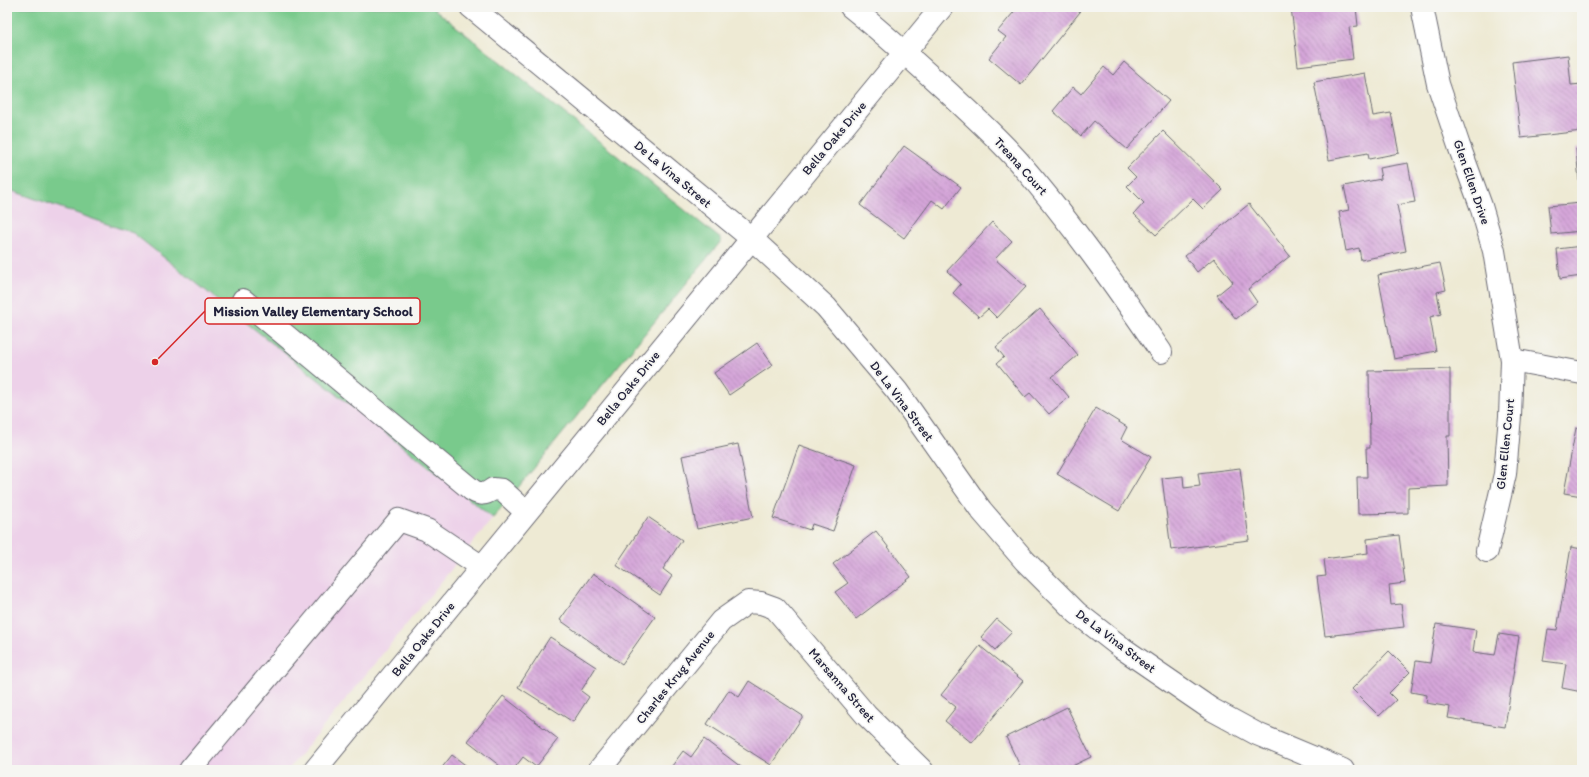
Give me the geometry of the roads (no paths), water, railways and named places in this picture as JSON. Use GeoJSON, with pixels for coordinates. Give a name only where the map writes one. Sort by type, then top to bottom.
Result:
{"type":"FeatureCollection","features":[{"type":"Feature","properties":{"kind":"street","name":"De La Vina Street"},"geometry":{"type":"LineString","coordinates":[[471,7],[751,238],[826,307],[897,390],[981,510],[1025,561],[1077,613],[1122,648],[1211,709],[1258,734],[1343,770]]}},
{"type":"Feature","properties":{"kind":"street","name":"Treana Court"},"geometry":{"type":"LineString","coordinates":[[851,7],[906,53],[1017,159],[1107,272],[1161,352]]}},
{"type":"Feature","properties":{"kind":"street","name":"Bella Oaks Drive"},"geometry":{"type":"LineString","coordinates":[[315,770],[751,238],[906,53],[942,7]]}},
{"type":"Feature","properties":{"kind":"street","name":"Glen Ellen Drive"},"geometry":{"type":"LineString","coordinates":[[1422,7],[1438,84],[1481,206],[1494,251],[1512,360]]}},
{"type":"Feature","properties":{"kind":"street"},"geometry":{"type":"LineString","coordinates":[[243,300],[472,490],[479,494],[487,494],[493,489],[502,490],[526,512]]}},
{"type":"Feature","properties":{"kind":"street"},"geometry":{"type":"LineString","coordinates":[[1512,360],[1582,373]]}},
{"type":"Feature","properties":{"kind":"street","name":"Glen Ellen Court"},"geometry":{"type":"LineString","coordinates":[[1487,551],[1505,474],[1510,416],[1512,360]]}},
{"type":"Feature","properties":{"kind":"street"},"geometry":{"type":"LineString","coordinates":[[190,770],[399,520],[427,530],[482,567]]}},
{"type":"Feature","properties":{"kind":"street","name":"Charles Krug Avenue"},"geometry":{"type":"LineString","coordinates":[[599,770],[721,621],[748,602],[762,602]]}},
{"type":"Feature","properties":{"kind":"street","name":"Marsanna Street"},"geometry":{"type":"LineString","coordinates":[[762,602],[775,608],[866,715],[922,770]]}},
{"type":"Feature","properties":{"kind":"place","name":"Mission Valley Elementary School"},"geometry":{"type":"Point","coordinates":[155,362]}}]}
